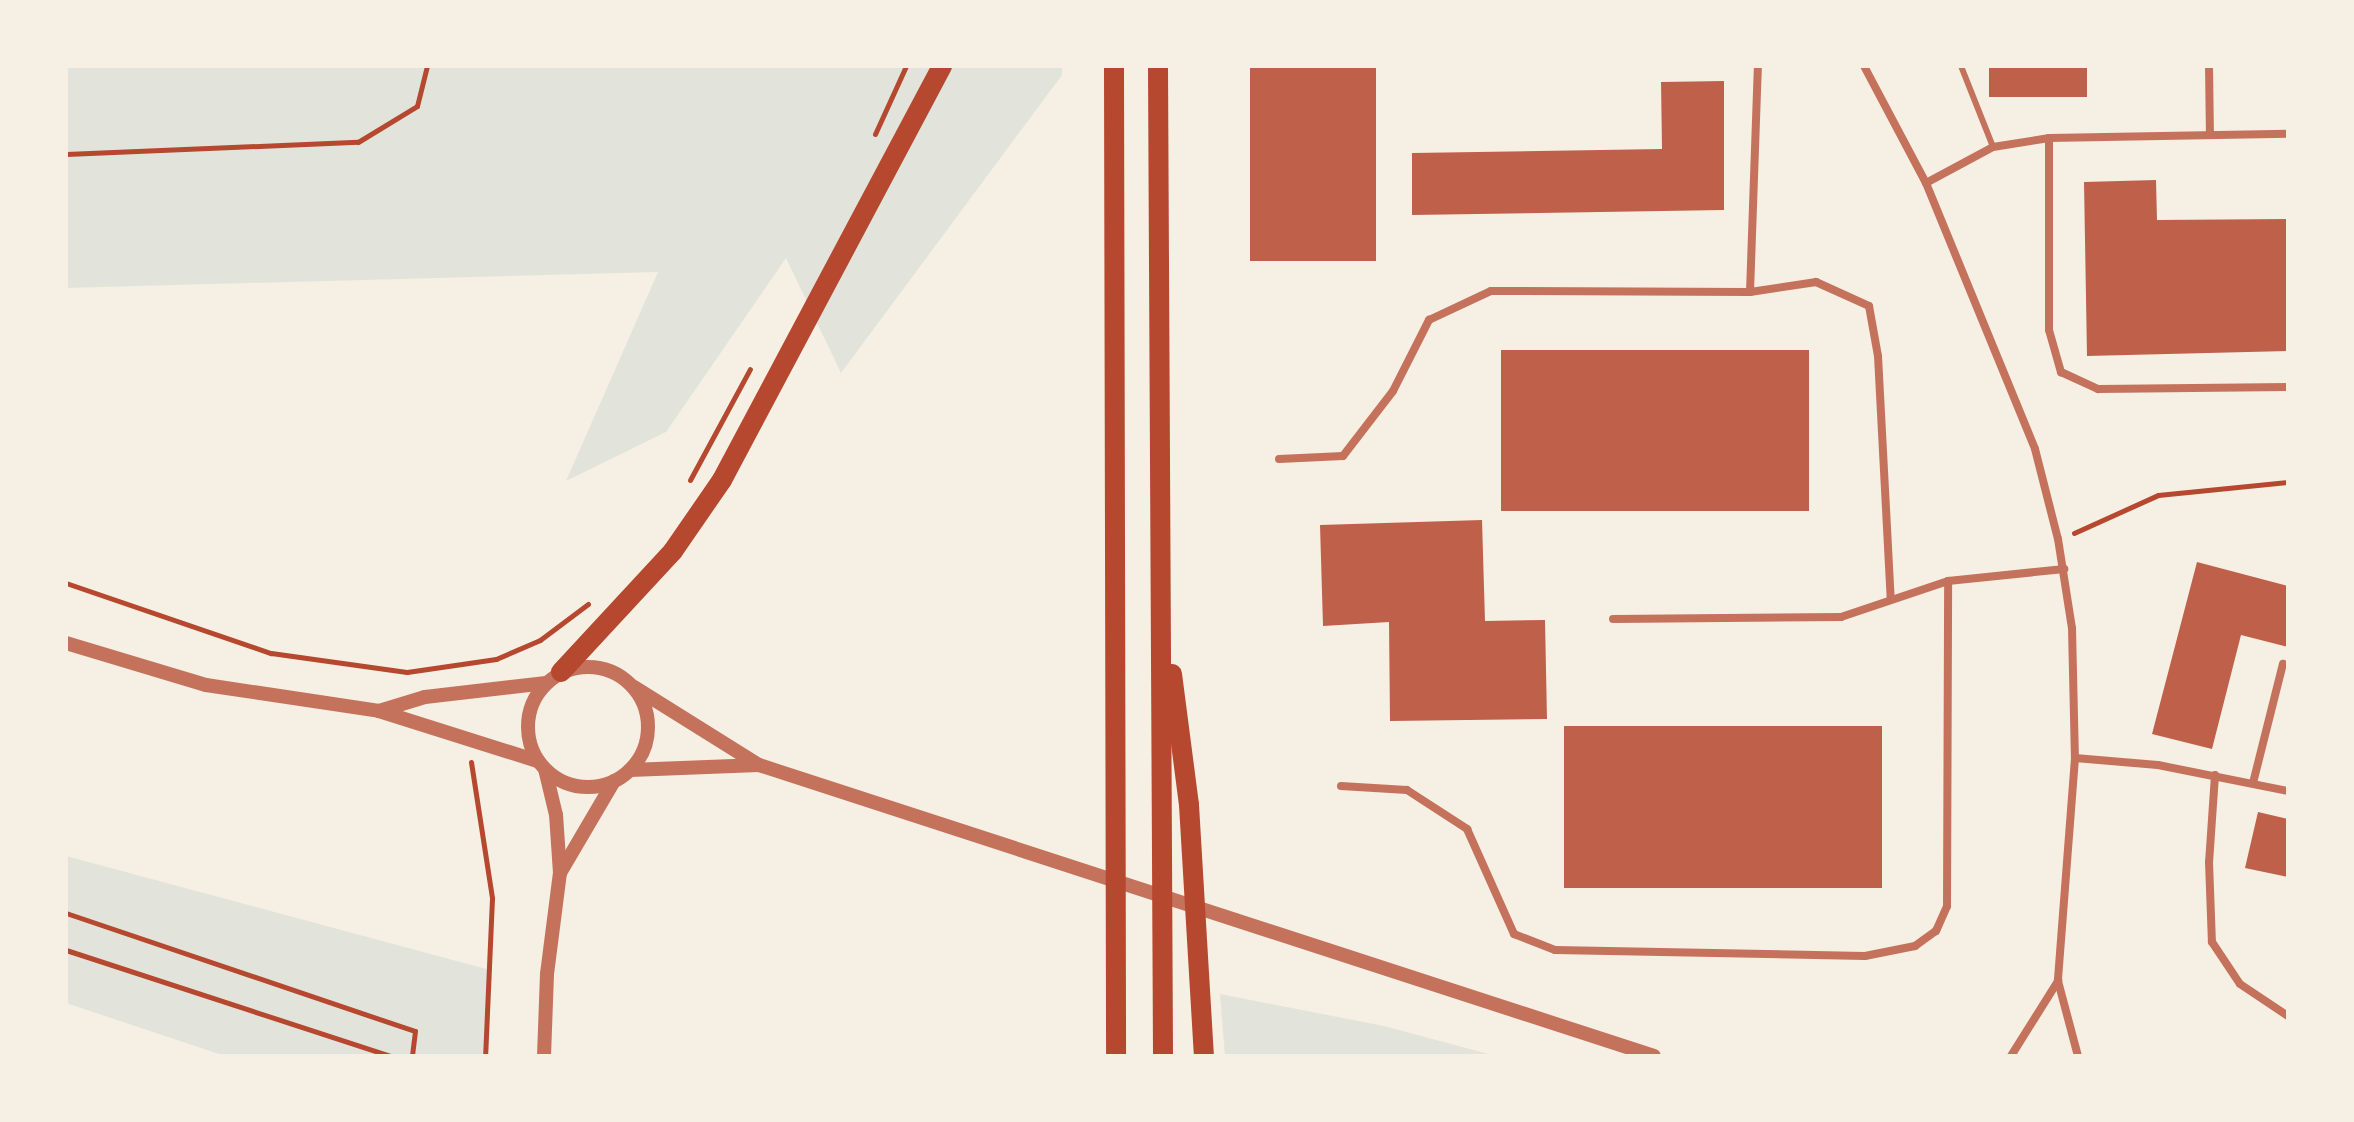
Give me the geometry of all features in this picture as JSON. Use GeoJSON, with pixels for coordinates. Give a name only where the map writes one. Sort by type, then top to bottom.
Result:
{"type":"FeatureCollection","features":[{"type":"Feature","properties":{"kind":"main road"},"geometry":{"type":"LineString","coordinates":[[554,677],[673,551],[722,480],[942,66]]}},
{"type":"Feature","properties":{"kind":"main road"},"geometry":{"type":"LineString","coordinates":[[1114,66],[1116,1056]]}},
{"type":"Feature","properties":{"kind":"main road"},"geometry":{"type":"LineString","coordinates":[[1158,66],[1163,1056]]}},
{"type":"Feature","properties":{"kind":"main road"},"geometry":{"type":"LineString","coordinates":[[1161,596],[1189,805],[1204,1056]]}},
{"type":"Feature","properties":{"kind":"street"},"geometry":{"type":"LineString","coordinates":[[1750,292],[1758,66]]}},
{"type":"Feature","properties":{"kind":"street"},"geometry":{"type":"LineString","coordinates":[[1864,66],[1926,183],[2035,449],[2058,539],[2072,628],[2075,758],[2058,981],[2078,1056]]}},
{"type":"Feature","properties":{"kind":"street"},"geometry":{"type":"LineString","coordinates":[[2209,66],[2210,134]]}},
{"type":"Feature","properties":{"kind":"street"},"geometry":{"type":"LineString","coordinates":[[1926,183],[1993,147],[2049,138],[2288,134]]}},
{"type":"Feature","properties":{"kind":"street"},"geometry":{"type":"LineString","coordinates":[[2049,138],[2049,330],[2061,372],[2098,389],[2288,387]]}},
{"type":"Feature","properties":{"kind":"street"},"geometry":{"type":"LineString","coordinates":[[1279,459],[1343,456],[1393,391],[1429,320],[1491,291],[1750,292],[1816,282],[1869,306],[1878,356],[1891,600]]}},
{"type":"Feature","properties":{"kind":"street"},"geometry":{"type":"LineString","coordinates":[[1613,619],[1841,617],[1948,581],[2064,569]]}},
{"type":"Feature","properties":{"kind":"street"},"geometry":{"type":"LineString","coordinates":[[1341,786],[1407,790],[1467,829],[1514,934],[1555,950],[1865,956],[1915,946],[1936,931],[1947,906],[1948,581]]}},
{"type":"Feature","properties":{"kind":"street"},"geometry":{"type":"LineString","coordinates":[[66,643],[206,685],[379,711],[541,765],[577,787],[614,781]]}},
{"type":"Feature","properties":{"kind":"street"},"geometry":{"type":"LineString","coordinates":[[2253,783],[2283,664]]}},
{"type":"Feature","properties":{"kind":"street"},"geometry":{"type":"LineString","coordinates":[[379,711],[425,697],[600,667],[759,765],[1654,1056]]}},
{"type":"Feature","properties":{"kind":"street"},"geometry":{"type":"LineString","coordinates":[[544,1056],[547,974],[560,873],[556,815],[541,765],[530,746],[529,712],[554,677]]}},
{"type":"Feature","properties":{"kind":"street"},"geometry":{"type":"LineString","coordinates":[[560,873],[614,781],[630,770],[647,739],[648,720],[634,687]]}},
{"type":"Feature","properties":{"kind":"street"},"geometry":{"type":"LineString","coordinates":[[2075,758],[2215,775],[2288,791]]}},
{"type":"Feature","properties":{"kind":"street"},"geometry":{"type":"LineString","coordinates":[[630,770],[759,765]]}},
{"type":"Feature","properties":{"kind":"street"},"geometry":{"type":"LineString","coordinates":[[2215,775],[2209,862],[2212,942],[2240,984],[2288,1016]]}},
{"type":"Feature","properties":{"kind":"street"},"geometry":{"type":"LineString","coordinates":[[2011,1056],[2058,981]]}},
{"type":"Feature","properties":{"kind":"lane"},"geometry":{"type":"LineString","coordinates":[[1961,66],[1993,147]]}},
{"type":"Feature","properties":{"kind":"path"},"geometry":{"type":"LineString","coordinates":[[66,154],[358,142],[417,106],[427,66]]}},
{"type":"Feature","properties":{"kind":"path"},"geometry":{"type":"LineString","coordinates":[[872,142],[906,66]]}},
{"type":"Feature","properties":{"kind":"path"},"geometry":{"type":"LineString","coordinates":[[686,488],[757,356]]}},
{"type":"Feature","properties":{"kind":"path"},"geometry":{"type":"LineString","coordinates":[[2058,539],[2158,495],[2288,482]]}},
{"type":"Feature","properties":{"kind":"path"},"geometry":{"type":"LineString","coordinates":[[66,583],[271,653],[407,672],[496,659],[540,640],[593,599]]}},
{"type":"Feature","properties":{"kind":"path"},"geometry":{"type":"LineString","coordinates":[[470,754],[492,898],[485,1056]]}},
{"type":"Feature","properties":{"kind":"path"},"geometry":{"type":"LineString","coordinates":[[66,913],[415,1031],[412,1056]]}},
{"type":"Feature","properties":{"kind":"path"},"geometry":{"type":"LineString","coordinates":[[66,950],[390,1056]]}},
{"type":"Feature","properties":{"kind":"shaded area"},"geometry":{"type":"Polygon","coordinates":[[[66,66],[1062,66],[1062,75],[841,373],[786,258],[666,432],[566,481],[658,272],[66,288],[66,66]]]}},
{"type":"Feature","properties":{"kind":"shaded area"},"geometry":{"type":"Polygon","coordinates":[[[66,856],[490,970],[488,1056],[225,1056],[66,1003],[66,856]]]}},
{"type":"Feature","properties":{"kind":"shaded area"},"geometry":{"type":"Polygon","coordinates":[[[1220,994],[1384,1026],[1496,1056],[1225,1056],[1220,994]]]}},
{"type":"Feature","properties":{"kind":"building"},"geometry":{"type":"Polygon","coordinates":[[[1250,66],[1376,66],[1376,261],[1250,261],[1250,66]]]}},
{"type":"Feature","properties":{"kind":"building"},"geometry":{"type":"Polygon","coordinates":[[[1989,66],[2087,66],[2087,97],[1989,97],[1989,66]]]}},
{"type":"Feature","properties":{"kind":"building"},"geometry":{"type":"Polygon","coordinates":[[[1724,81],[1724,210],[1412,215],[1412,153],[1662,149],[1661,82],[1724,81]]]}},
{"type":"Feature","properties":{"kind":"building"},"geometry":{"type":"Polygon","coordinates":[[[2156,180],[2157,220],[2288,219],[2288,351],[2087,356],[2084,182],[2156,180]]]}},
{"type":"Feature","properties":{"kind":"building"},"geometry":{"type":"Polygon","coordinates":[[[1501,350],[1809,350],[1809,511],[1501,511],[1501,350]]]}},
{"type":"Feature","properties":{"kind":"building"},"geometry":{"type":"Polygon","coordinates":[[[1482,520],[1485,621],[1545,620],[1547,719],[1390,721],[1389,622],[1323,626],[1320,525],[1482,520]]]}},
{"type":"Feature","properties":{"kind":"building"},"geometry":{"type":"Polygon","coordinates":[[[2197,562],[2288,586],[2288,647],[2241,635],[2212,749],[2152,734],[2197,562]]]}},
{"type":"Feature","properties":{"kind":"building"},"geometry":{"type":"Polygon","coordinates":[[[1564,726],[1882,726],[1882,888],[1564,888],[1564,726]]]}},
{"type":"Feature","properties":{"kind":"building"},"geometry":{"type":"Polygon","coordinates":[[[2258,812],[2288,819],[2288,877],[2245,868],[2258,812]]]}}]}
